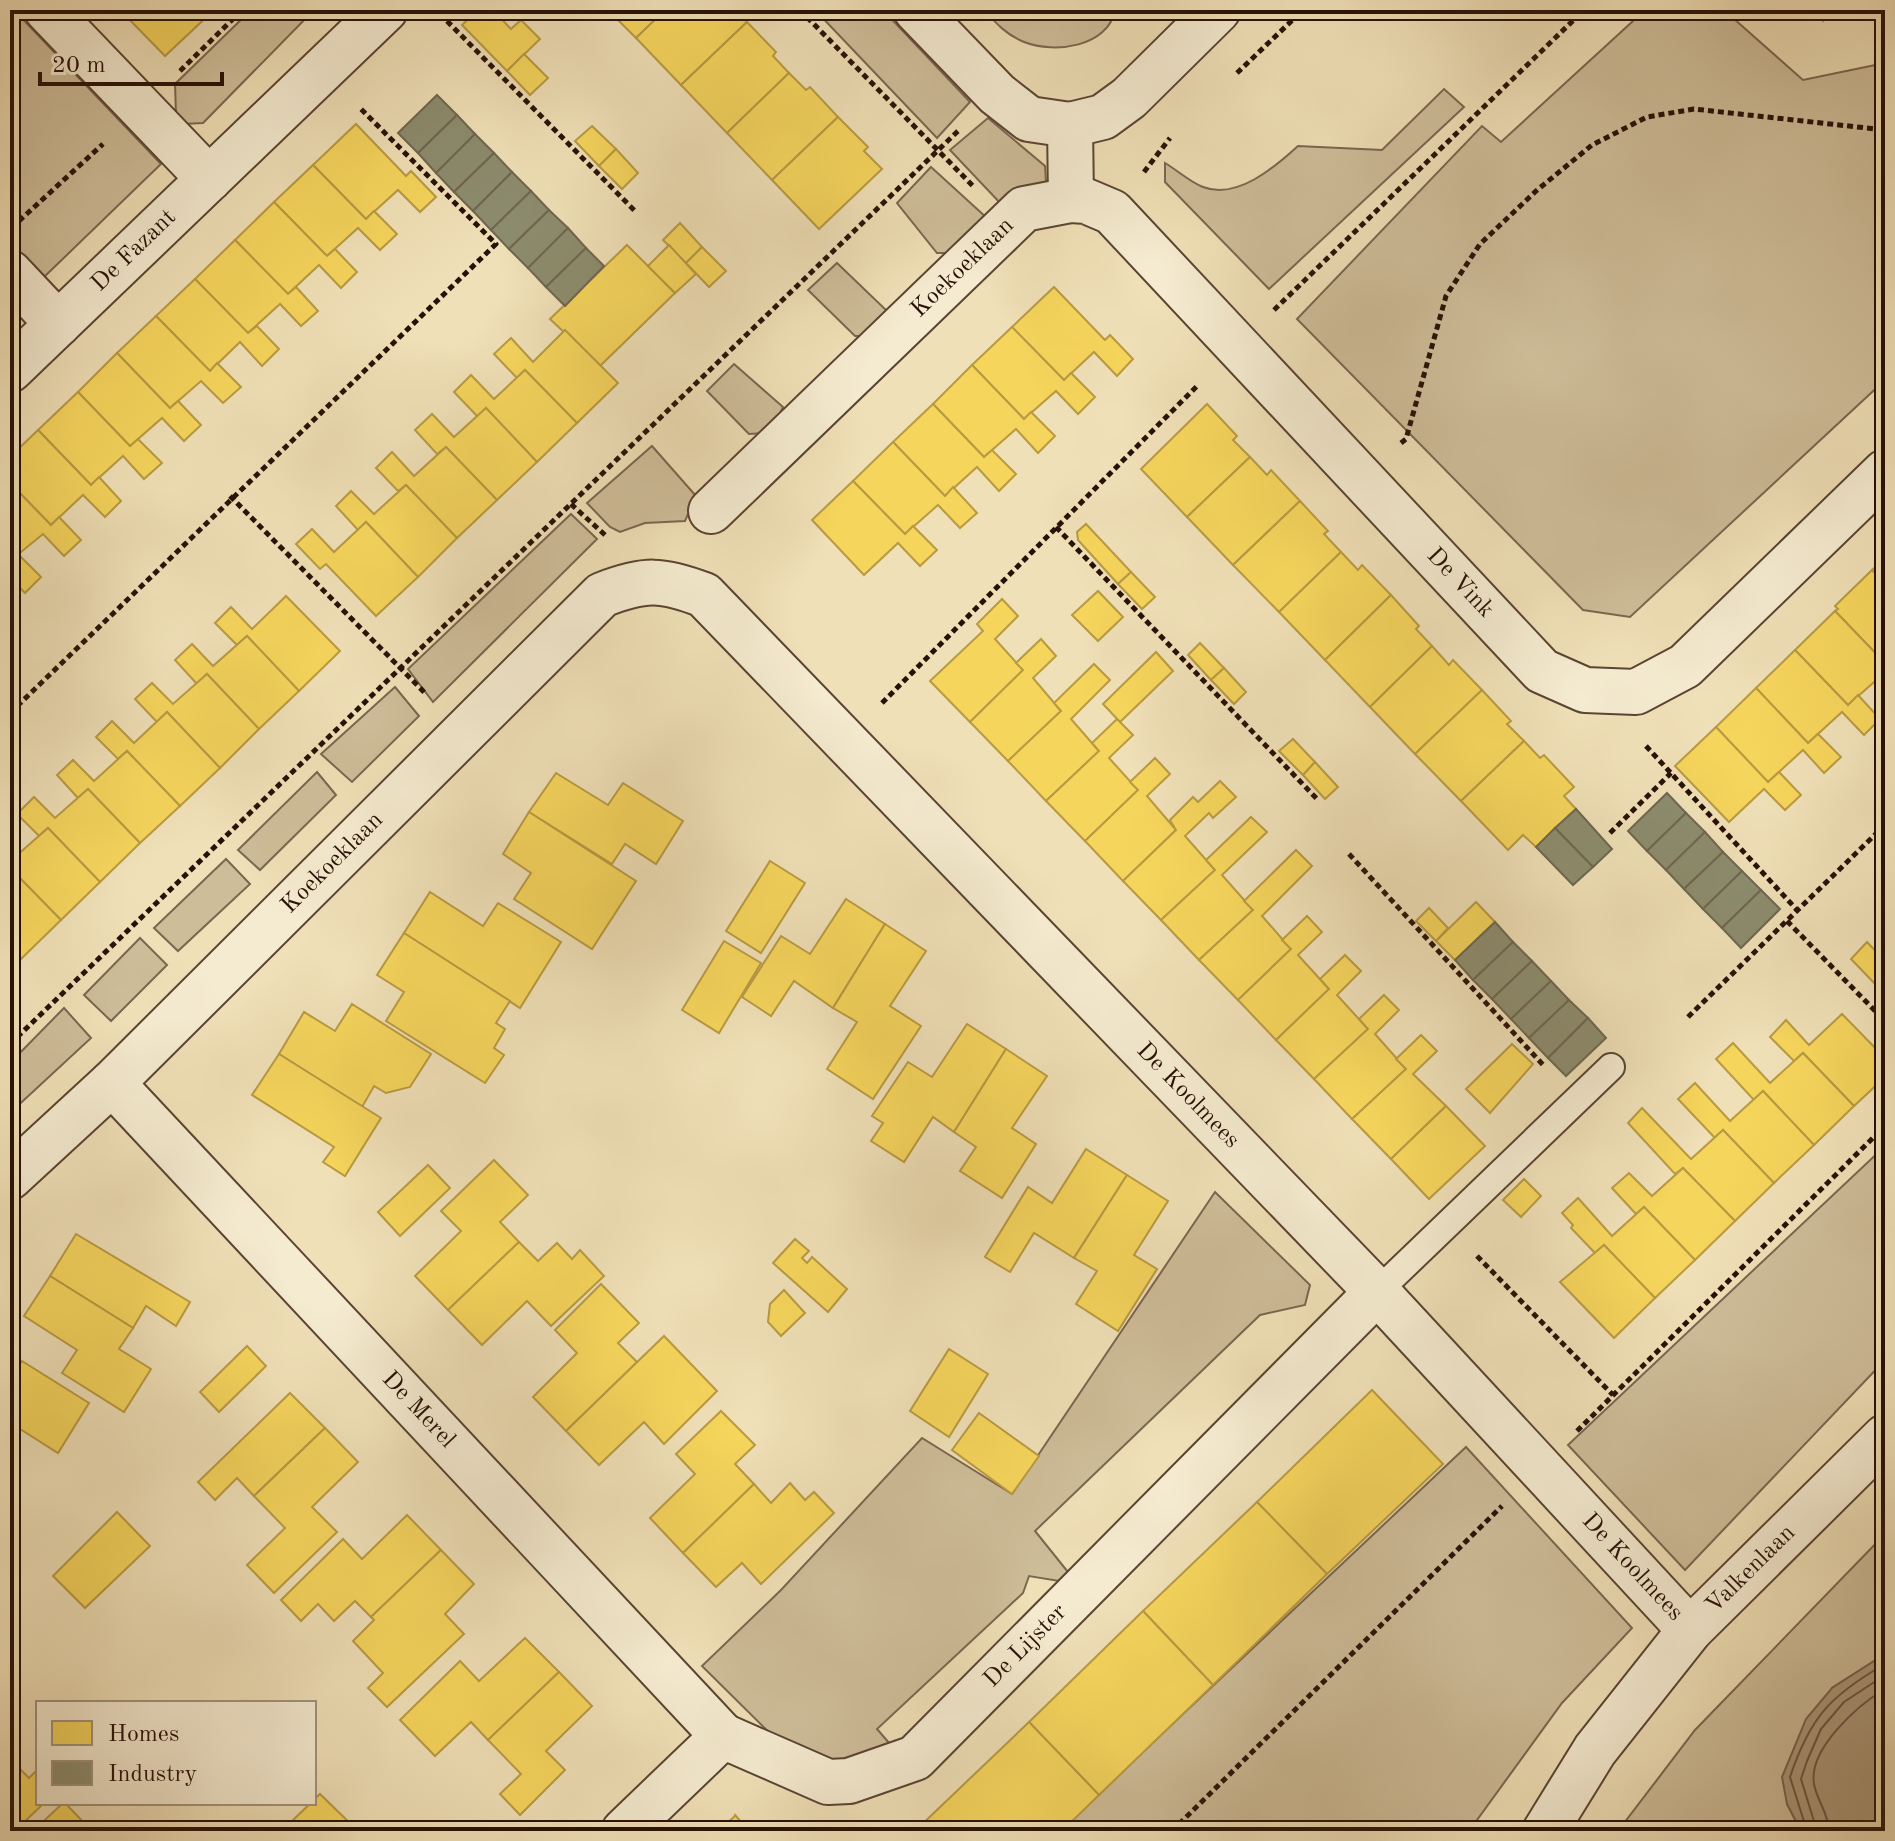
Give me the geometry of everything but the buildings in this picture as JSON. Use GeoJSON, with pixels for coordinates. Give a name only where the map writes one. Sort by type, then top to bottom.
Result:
{"type":"FeatureCollection","features":[{"type":"Feature","properties":{"kind":"street"},"geometry":{"type":"LineString","coordinates":[[47,10],[209,179]]}},
{"type":"Feature","properties":{"kind":"street","name":"De Fazant"},"geometry":{"type":"LineString","coordinates":[[10,370],[385,10]]}},
{"type":"Feature","properties":{"kind":"street"},"geometry":{"type":"LineString","coordinates":[[916,10],[997,94],[1029,119],[1070,125],[1103,117],[1129,98],[1218,10]]}},
{"type":"Feature","properties":{"kind":"street"},"geometry":{"type":"LineString","coordinates":[[1070,125],[1071,200]]}},
{"type":"Feature","properties":{"kind":"street","name":"De Vink"},"geometry":{"type":"LineString","coordinates":[[1071,200],[1086,201],[1112,212],[1542,671],[1594,690],[1636,692],[1685,666],[1885,472]]}},
{"type":"Feature","properties":{"kind":"street","name":"Koekoeklaan"},"geometry":{"type":"LineString","coordinates":[[711,511],[1024,209],[1071,200]]}},
{"type":"Feature","properties":{"kind":"street"},"geometry":{"type":"LineString","coordinates":[[10,273],[58,324]]}},
{"type":"Feature","properties":{"kind":"street","name":"Koekoeklaan"},"geometry":{"type":"LineString","coordinates":[[10,1177],[112,1083],[602,595],[635,582],[668,582]]}},
{"type":"Feature","properties":{"kind":"street","name":"De Koolmees"},"geometry":{"type":"LineString","coordinates":[[668,582],[704,595],[1377,1292],[1690,1630]]}},
{"type":"Feature","properties":{"kind":"street","name":"De Merel"},"geometry":{"type":"LineString","coordinates":[[112,1083],[723,1736]]}},
{"type":"Feature","properties":{"kind":"street","name":"De Lijster"},"geometry":{"type":"LineString","coordinates":[[723,1736],[828,1782],[849,1781],[915,1758],[1377,1292]]}},
{"type":"Feature","properties":{"kind":"street","name":"Valkenlaan"},"geometry":{"type":"LineString","coordinates":[[1545,1831],[1595,1750],[1690,1630],[1885,1437]]}},
{"type":"Feature","properties":{"kind":"street"},"geometry":{"type":"LineString","coordinates":[[624,1831],[723,1736]]}},
{"type":"Feature","properties":{"kind":"lane"},"geometry":{"type":"LineString","coordinates":[[1377,1292],[1611,1067]]}},
{"type":"Feature","properties":{"kind":"path"},"geometry":{"type":"LineString","coordinates":[[436,10],[636,212]]}},
{"type":"Feature","properties":{"kind":"path"},"geometry":{"type":"LineString","coordinates":[[800,10],[1009,223]]}},
{"type":"Feature","properties":{"kind":"path"},"geometry":{"type":"LineString","coordinates":[[1236,74],[1303,10]]}},
{"type":"Feature","properties":{"kind":"path"},"geometry":{"type":"LineString","coordinates":[[844,740],[1237,346],[1584,10]]}},
{"type":"Feature","properties":{"kind":"path"},"geometry":{"type":"LineString","coordinates":[[10,713],[230,496],[496,244],[323,70]]}},
{"type":"Feature","properties":{"kind":"path"},"geometry":{"type":"LineString","coordinates":[[10,1044],[997,94]]}},
{"type":"Feature","properties":{"kind":"path"},"geometry":{"type":"LineString","coordinates":[[1363,480],[1406,439],[1446,296],[1480,244],[1536,191],[1592,145],[1647,117],[1694,109],[1885,130]]}},
{"type":"Feature","properties":{"kind":"path"},"geometry":{"type":"LineString","coordinates":[[1112,212],[1180,128]]}},
{"type":"Feature","properties":{"kind":"path"},"geometry":{"type":"LineString","coordinates":[[230,496],[464,733]]}},
{"type":"Feature","properties":{"kind":"path"},"geometry":{"type":"LineString","coordinates":[[1056,527],[1317,799]]}},
{"type":"Feature","properties":{"kind":"path"},"geometry":{"type":"LineString","coordinates":[[1594,690],[1797,910]]}},
{"type":"Feature","properties":{"kind":"path"},"geometry":{"type":"LineString","coordinates":[[1610,833],[1671,773]]}},
{"type":"Feature","properties":{"kind":"path"},"geometry":{"type":"LineString","coordinates":[[1688,1017],[1885,825]]}},
{"type":"Feature","properties":{"kind":"path"},"geometry":{"type":"LineString","coordinates":[[1349,854],[1575,1100]]}},
{"type":"Feature","properties":{"kind":"path"},"geometry":{"type":"LineString","coordinates":[[1787,921],[1885,1021]]}},
{"type":"Feature","properties":{"kind":"path"},"geometry":{"type":"LineString","coordinates":[[1446,1225],[1613,1395]]}},
{"type":"Feature","properties":{"kind":"shaded area"},"geometry":{"type":"Polygon","coordinates":[[[10,10],[14,10],[161,164],[43,278],[10,244],[10,10]]]}},
{"type":"Feature","properties":{"kind":"shaded area"},"geometry":{"type":"Polygon","coordinates":[[[251,10],[314,10],[203,123],[183,124],[176,115],[175,84],[251,10]]]}},
{"type":"Feature","properties":{"kind":"shaded area"},"geometry":{"type":"Polygon","coordinates":[[[815,10],[883,10],[970,102],[937,138],[815,10]]]}},
{"type":"Feature","properties":{"kind":"shaded area"},"geometry":{"type":"Polygon","coordinates":[[[985,10],[1115,10],[1102,32],[1091,40],[1065,47],[1050,47],[1037,46],[1012,36],[985,10]]]}},
{"type":"Feature","properties":{"kind":"shaded area"},"geometry":{"type":"Polygon","coordinates":[[[1645,10],[1724,10],[1803,80],[1885,63],[1885,380],[1630,617],[1583,610],[1297,319],[1482,126],[1501,142],[1645,10]]]}},
{"type":"Feature","properties":{"kind":"shaded area"},"geometry":{"type":"Polygon","coordinates":[[[1444,89],[1464,107],[1269,289],[1165,182],[1165,163],[1198,185],[1216,190],[1229,189],[1255,179],[1298,146],[1382,150],[1444,89]]]}},
{"type":"Feature","properties":{"kind":"shaded area"},"geometry":{"type":"Polygon","coordinates":[[[988,118],[1045,166],[1046,182],[1002,205],[950,150],[988,118]]]}},
{"type":"Feature","properties":{"kind":"shaded area"},"geometry":{"type":"Polygon","coordinates":[[[931,167],[988,219],[952,253],[937,253],[897,203],[931,167]]]}},
{"type":"Feature","properties":{"kind":"shaded area"},"geometry":{"type":"Polygon","coordinates":[[[837,263],[887,311],[863,336],[855,336],[808,290],[837,263]]]}},
{"type":"Feature","properties":{"kind":"shaded area"},"geometry":{"type":"Polygon","coordinates":[[[734,364],[783,407],[775,424],[767,430],[749,434],[707,391],[734,364]]]}},
{"type":"Feature","properties":{"kind":"shaded area"},"geometry":{"type":"Polygon","coordinates":[[[652,446],[696,496],[685,521],[645,523],[620,532],[610,527],[587,503],[652,446]]]}},
{"type":"Feature","properties":{"kind":"shaded area"},"geometry":{"type":"Polygon","coordinates":[[[571,514],[597,539],[433,702],[408,669],[571,514]]]}},
{"type":"Feature","properties":{"kind":"shaded area"},"geometry":{"type":"Polygon","coordinates":[[[395,687],[419,716],[352,782],[321,754],[395,687]]]}},
{"type":"Feature","properties":{"kind":"shaded area"},"geometry":{"type":"Polygon","coordinates":[[[317,772],[336,795],[260,870],[238,850],[317,772]]]}},
{"type":"Feature","properties":{"kind":"shaded area"},"geometry":{"type":"Polygon","coordinates":[[[226,859],[250,884],[178,951],[154,928],[226,859]]]}},
{"type":"Feature","properties":{"kind":"shaded area"},"geometry":{"type":"Polygon","coordinates":[[[140,938],[167,965],[111,1021],[84,995],[140,938]]]}},
{"type":"Feature","properties":{"kind":"shaded area"},"geometry":{"type":"Polygon","coordinates":[[[64,1008],[91,1038],[10,1113],[10,1063],[64,1008]]]}},
{"type":"Feature","properties":{"kind":"shaded area"},"geometry":{"type":"Polygon","coordinates":[[[1885,1146],[1885,1360],[1685,1570],[1568,1445],[1885,1146]]]}},
{"type":"Feature","properties":{"kind":"shaded area"},"geometry":{"type":"Polygon","coordinates":[[[1215,1192],[1310,1285],[1305,1305],[1260,1315],[1035,1531],[1068,1572],[1059,1581],[1029,1576],[1023,1593],[877,1729],[890,1744],[848,1764],[789,1752],[702,1666],[781,1590],[922,1438],[1012,1494],[1215,1192]]]}},
{"type":"Feature","properties":{"kind":"shaded area"},"geometry":{"type":"Polygon","coordinates":[[[1466,1447],[1632,1628],[1562,1703],[1469,1831],[1059,1831],[1466,1447]]]}},
{"type":"Feature","properties":{"kind":"shaded area"},"geometry":{"type":"Polygon","coordinates":[[[1885,1534],[1885,1654],[1832,1688],[1787,1804],[1801,1831],[1618,1831],[1695,1730],[1885,1534]]]}},
{"type":"Feature","properties":{"kind":"water"},"geometry":{"type":"Polygon","coordinates":[[[1885,1654],[1885,1831],[1801,1831],[1787,1804],[1782,1777],[1806,1719],[1832,1688],[1885,1654]]]}}]}
